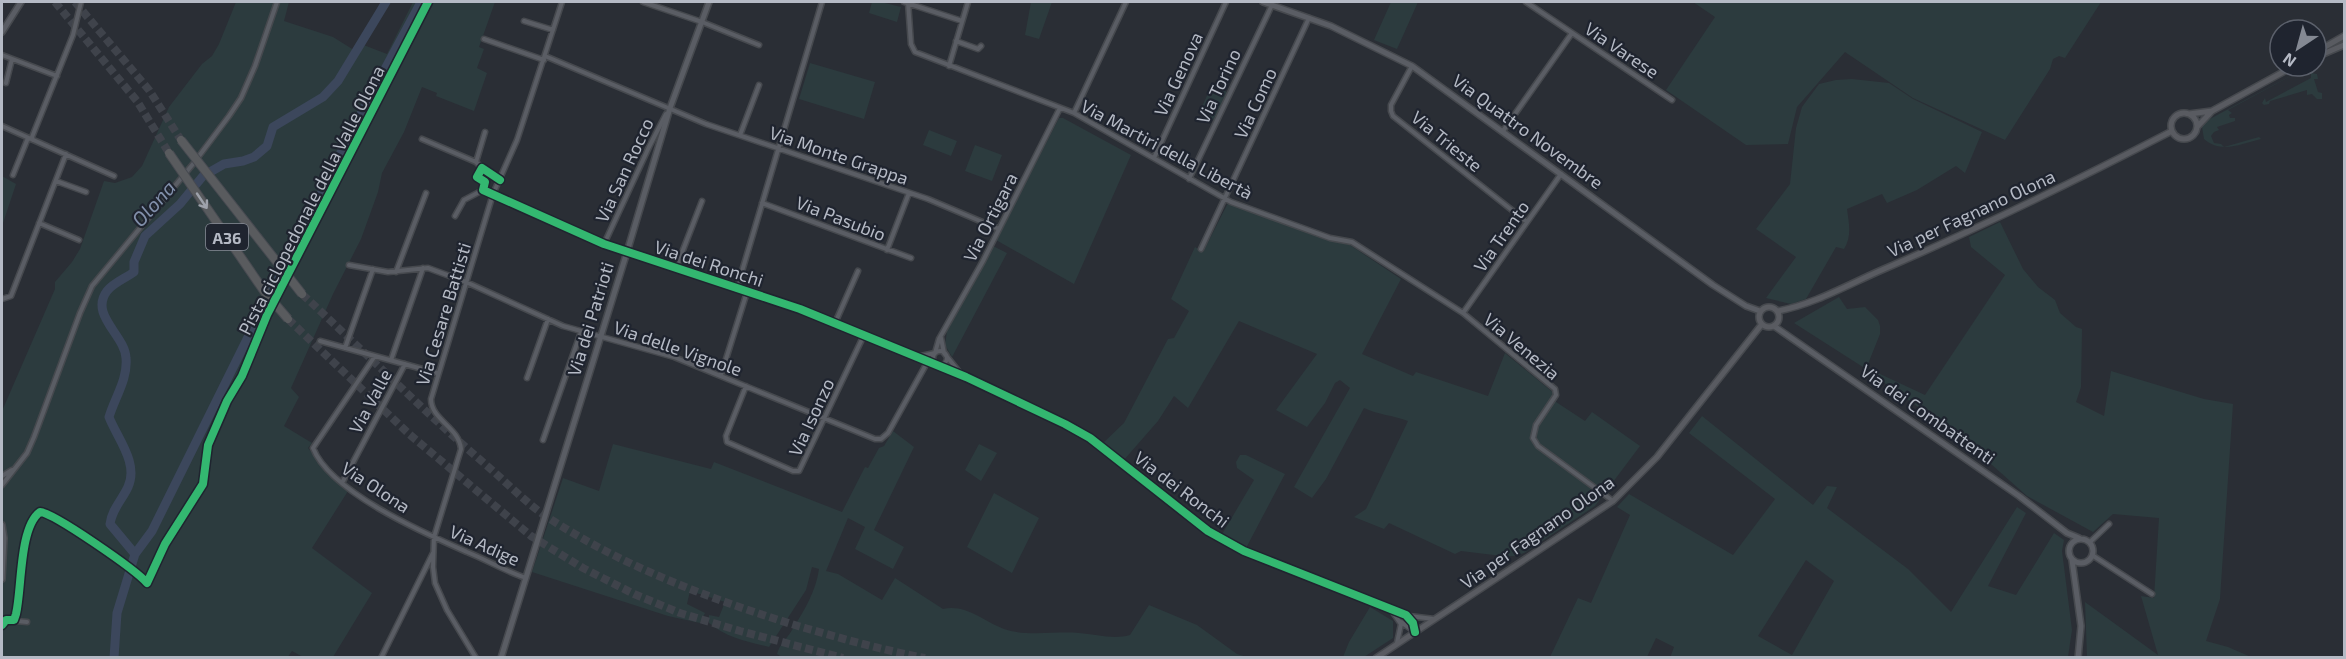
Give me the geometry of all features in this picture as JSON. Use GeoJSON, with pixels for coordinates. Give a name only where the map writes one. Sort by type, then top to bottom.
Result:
{"type":"FeatureCollection","features":[{"type":"Feature","properties":{"kind":"highway","name":"A36"},"geometry":{"type":"LineString","coordinates":[[181,140],[302,294]]}},
{"type":"Feature","properties":{"kind":"highway","name":"A36"},"geometry":{"type":"LineString","coordinates":[[169,153],[259,284],[288,319]]}},
{"type":"Feature","properties":{"kind":"main road"},"geometry":{"type":"LineString","coordinates":[[2328,45],[2344,36]]}},
{"type":"Feature","properties":{"kind":"main road"},"geometry":{"type":"LineString","coordinates":[[2328,52],[2344,45]]}},
{"type":"Feature","properties":{"kind":"main road","name":"Via per Fagnano Olona"},"geometry":{"type":"LineString","coordinates":[[2212,111],[2180,113],[2174,117],[2171,124],[2172,131],[2177,137],[2185,139],[2192,137],[2197,127],[2212,111],[2272,78]]}},
{"type":"Feature","properties":{"kind":"main road"},"geometry":{"type":"LineString","coordinates":[[2189,114],[2195,119],[2197,127]]}},
{"type":"Feature","properties":{"kind":"main road","name":"Via per Fagnano Olona"},"geometry":{"type":"LineString","coordinates":[[1760,311],[1767,306],[1774,307],[1778,312],[1799,307],[1915,256],[2089,174],[2172,131]]}},
{"type":"Feature","properties":{"kind":"main road"},"geometry":{"type":"LineString","coordinates":[[1760,311],[1759,318],[1762,324],[1768,327],[1774,326],[1779,321],[1778,312]]}},
{"type":"Feature","properties":{"kind":"main road","name":"Via per Fagnano Olona"},"geometry":{"type":"LineString","coordinates":[[1376,657],[1612,501],[1657,457],[1762,324]]}},
{"type":"Feature","properties":{"kind":"street"},"geometry":{"type":"LineString","coordinates":[[2,32],[21,2]]}},
{"type":"Feature","properties":{"kind":"street"},"geometry":{"type":"LineString","coordinates":[[13,175],[32,137],[57,76],[73,35],[81,2]]}},
{"type":"Feature","properties":{"kind":"street"},"geometry":{"type":"LineString","coordinates":[[2,485],[27,453],[92,286],[193,164],[241,98],[255,66],[277,2]]}},
{"type":"Feature","properties":{"kind":"street","name":"Via Cesare Battisti"},"geometry":{"type":"LineString","coordinates":[[434,537],[461,449],[457,435],[435,412],[431,399],[493,194],[518,140],[562,2]]}},
{"type":"Feature","properties":{"kind":"street"},"geometry":{"type":"LineString","coordinates":[[643,2],[759,45]]}},
{"type":"Feature","properties":{"kind":"street","name":"Via dei Patrioti"},"geometry":{"type":"LineString","coordinates":[[501,657],[670,108],[709,2]]}},
{"type":"Feature","properties":{"kind":"street"},"geometry":{"type":"LineString","coordinates":[[737,288],[822,2]]}},
{"type":"Feature","properties":{"kind":"street"},"geometry":{"type":"LineString","coordinates":[[906,2],[962,21]]}},
{"type":"Feature","properties":{"kind":"street","name":"Via Martiri della Libertà"},"geometry":{"type":"LineString","coordinates":[[906,2],[913,50],[1074,113],[1226,199],[1330,238],[1352,242],[1463,313]]}},
{"type":"Feature","properties":{"kind":"street"},"geometry":{"type":"LineString","coordinates":[[949,66],[968,2]]}},
{"type":"Feature","properties":{"kind":"street"},"geometry":{"type":"LineString","coordinates":[[1074,113],[1126,2]]}},
{"type":"Feature","properties":{"kind":"street","name":"Via Genova"},"geometry":{"type":"LineString","coordinates":[[1154,158],[1226,2]]}},
{"type":"Feature","properties":{"kind":"street","name":"Via Quattro Novembre"},"geometry":{"type":"LineString","coordinates":[[1263,2],[1274,4],[1348,34],[1412,66],[1713,285],[1746,306],[1760,311]]}},
{"type":"Feature","properties":{"kind":"street","name":"Via Varese"},"geometry":{"type":"LineString","coordinates":[[1526,2],[1672,100]]}},
{"type":"Feature","properties":{"kind":"street","name":"Via Torino"},"geometry":{"type":"LineString","coordinates":[[1189,179],[1274,4]]}},
{"type":"Feature","properties":{"kind":"street","name":"Via Como"},"geometry":{"type":"LineString","coordinates":[[1201,249],[1309,18]]}},
{"type":"Feature","properties":{"kind":"street"},"geometry":{"type":"LineString","coordinates":[[524,21],[553,30]]}},
{"type":"Feature","properties":{"kind":"street"},"geometry":{"type":"LineString","coordinates":[[1503,131],[1572,33]]}},
{"type":"Feature","properties":{"kind":"street","name":"Via Monte Grappa"},"geometry":{"type":"LineString","coordinates":[[484,39],[544,58],[706,124],[909,193],[999,229]]}},
{"type":"Feature","properties":{"kind":"street"},"geometry":{"type":"LineString","coordinates":[[956,42],[978,49],[981,46]]}},
{"type":"Feature","properties":{"kind":"street"},"geometry":{"type":"LineString","coordinates":[[2,55],[57,76]]}},
{"type":"Feature","properties":{"kind":"street"},"geometry":{"type":"LineString","coordinates":[[6,83],[12,59]]}},
{"type":"Feature","properties":{"kind":"street","name":"Via Trieste"},"geometry":{"type":"LineString","coordinates":[[1412,66],[1390,111],[1527,222]]}},
{"type":"Feature","properties":{"kind":"street"},"geometry":{"type":"LineString","coordinates":[[740,135],[759,85]]}},
{"type":"Feature","properties":{"kind":"street","name":"Via San Rocco"},"geometry":{"type":"LineString","coordinates":[[604,244],[649,147],[670,108]]}},
{"type":"Feature","properties":{"kind":"street","name":"Via Ortigara"},"geometry":{"type":"LineString","coordinates":[[935,353],[941,337],[1060,108]]}},
{"type":"Feature","properties":{"kind":"street"},"geometry":{"type":"LineString","coordinates":[[2,126],[114,176]]}},
{"type":"Feature","properties":{"kind":"street"},"geometry":{"type":"LineString","coordinates":[[476,162],[485,132]]}},
{"type":"Feature","properties":{"kind":"street"},"geometry":{"type":"LineString","coordinates":[[422,139],[476,162],[500,180]]}},
{"type":"Feature","properties":{"kind":"street"},"geometry":{"type":"LineString","coordinates":[[649,147],[657,150]]}},
{"type":"Feature","properties":{"kind":"street"},"geometry":{"type":"LineString","coordinates":[[2,299],[11,296],[66,154]]}},
{"type":"Feature","properties":{"kind":"street"},"geometry":{"type":"LineString","coordinates":[[455,216],[464,200],[483,190],[485,182],[477,177],[482,168]]}},
{"type":"Feature","properties":{"kind":"street","name":"Via Trento"},"geometry":{"type":"LineString","coordinates":[[1463,313],[1561,174]]}},
{"type":"Feature","properties":{"kind":"street"},"geometry":{"type":"LineString","coordinates":[[56,181],[86,192]]}},
{"type":"Feature","properties":{"kind":"street","name":"Via dei Ronchi"},"geometry":{"type":"LineString","coordinates":[[483,190],[604,244],[835,323],[966,377],[1090,438],[1209,531],[1244,551],[1389,609],[1416,618],[1434,619]]}},
{"type":"Feature","properties":{"kind":"street"},"geometry":{"type":"LineString","coordinates":[[887,250],[909,193]]}},
{"type":"Feature","properties":{"kind":"street"},"geometry":{"type":"LineString","coordinates":[[396,272],[406,240],[426,194]]}},
{"type":"Feature","properties":{"kind":"street"},"geometry":{"type":"LineString","coordinates":[[676,268],[702,201]]}},
{"type":"Feature","properties":{"kind":"street","name":"Via Pasubio"},"geometry":{"type":"LineString","coordinates":[[762,203],[911,258]]}},
{"type":"Feature","properties":{"kind":"street"},"geometry":{"type":"LineString","coordinates":[[39,223],[79,240]]}},
{"type":"Feature","properties":{"kind":"street"},"geometry":{"type":"LineString","coordinates":[[349,265],[396,272],[423,268],[391,360]]}},
{"type":"Feature","properties":{"kind":"street","name":"Via delle Vignole"},"geometry":{"type":"LineString","coordinates":[[423,268],[466,282],[581,332],[595,336],[601,335],[674,357],[873,438],[881,439],[888,433],[928,361]]}},
{"type":"Feature","properties":{"kind":"street"},"geometry":{"type":"LineString","coordinates":[[345,348],[373,269]]}},
{"type":"Feature","properties":{"kind":"street"},"geometry":{"type":"LineString","coordinates":[[835,323],[858,271]]}},
{"type":"Feature","properties":{"kind":"street"},"geometry":{"type":"LineString","coordinates":[[720,375],[747,292]]}},
{"type":"Feature","properties":{"kind":"street","name":"Via Venezia"},"geometry":{"type":"LineString","coordinates":[[1463,313],[1555,389],[1556,395],[1536,425],[1533,438],[1538,446],[1612,501]]}},
{"type":"Feature","properties":{"kind":"street"},"geometry":{"type":"LineString","coordinates":[[527,378],[548,319]]}},
{"type":"Feature","properties":{"kind":"street","name":"Via dei Combattenti"},"geometry":{"type":"LineString","coordinates":[[1774,326],[2019,496],[2062,530],[2090,542]]}},
{"type":"Feature","properties":{"kind":"street"},"geometry":{"type":"LineString","coordinates":[[543,440],[581,332]]}},
{"type":"Feature","properties":{"kind":"street","name":"Via Isonzo"},"geometry":{"type":"LineString","coordinates":[[746,386],[726,436],[728,442],[794,471],[799,471],[864,335]]}},
{"type":"Feature","properties":{"kind":"street"},"geometry":{"type":"LineString","coordinates":[[935,353],[933,359],[937,365],[944,364],[946,355],[941,337]]}},
{"type":"Feature","properties":{"kind":"street"},"geometry":{"type":"LineString","coordinates":[[320,341],[438,373]]}},
{"type":"Feature","properties":{"kind":"street"},"geometry":{"type":"LineString","coordinates":[[917,356],[926,356],[940,351],[946,355]]}},
{"type":"Feature","properties":{"kind":"street","name":"Via dei Ronchi"},"geometry":{"type":"LineString","coordinates":[[946,355],[954,367],[966,377]]}},
{"type":"Feature","properties":{"kind":"street","name":"Via Olona"},"geometry":{"type":"LineString","coordinates":[[375,356],[312,448],[322,466],[342,483],[375,506],[434,537]]}},
{"type":"Feature","properties":{"kind":"street","name":"Via Valle"},"geometry":{"type":"LineString","coordinates":[[342,483],[405,364]]}},
{"type":"Feature","properties":{"kind":"street"},"geometry":{"type":"LineString","coordinates":[[2,476],[15,468]]}},
{"type":"Feature","properties":{"kind":"street"},"geometry":{"type":"LineString","coordinates":[[2076,577],[2077,572],[2092,555],[2090,542],[2109,524]]}},
{"type":"Feature","properties":{"kind":"street"},"geometry":{"type":"LineString","coordinates":[[2,525],[4,538],[2,579]]}},
{"type":"Feature","properties":{"kind":"street","name":"Via dei Combattenti"},"geometry":{"type":"LineString","coordinates":[[2062,530],[2069,545],[2068,553],[2076,577],[2081,626],[2078,657]]}},
{"type":"Feature","properties":{"kind":"street"},"geometry":{"type":"LineString","coordinates":[[434,537],[435,583],[454,624],[476,657]]}},
{"type":"Feature","properties":{"kind":"street","name":"Via Adige"},"geometry":{"type":"LineString","coordinates":[[434,537],[507,572],[526,578]]}},
{"type":"Feature","properties":{"kind":"street"},"geometry":{"type":"LineString","coordinates":[[2069,545],[2079,538]]}},
{"type":"Feature","properties":{"kind":"street"},"geometry":{"type":"LineString","coordinates":[[381,657],[433,552]]}},
{"type":"Feature","properties":{"kind":"street"},"geometry":{"type":"LineString","coordinates":[[2092,555],[2152,594]]}},
{"type":"Feature","properties":{"kind":"street"},"geometry":{"type":"LineString","coordinates":[[2072,560],[2085,563]]}},
{"type":"Feature","properties":{"kind":"street"},"geometry":{"type":"LineString","coordinates":[[1389,609],[1415,632]]}},
{"type":"Feature","properties":{"kind":"street"},"geometry":{"type":"LineString","coordinates":[[1406,615],[1413,623],[1415,632]]}},
{"type":"Feature","properties":{"kind":"street"},"geometry":{"type":"LineString","coordinates":[[2,625],[6,620],[27,622]]}},
{"type":"Feature","properties":{"kind":"street"},"geometry":{"type":"LineString","coordinates":[[1397,643],[1401,622]]}},
{"type":"Feature","properties":{"kind":"shaded area"},"geometry":{"type":"Polygon","coordinates":[[[236,2],[289,2],[284,21],[333,37],[357,52],[361,44],[387,54],[413,2],[495,2],[479,47],[484,49],[477,68],[487,73],[474,111],[436,96],[437,93],[422,87],[404,132],[382,173],[378,192],[361,239],[333,294],[291,388],[299,397],[284,426],[312,443],[308,448],[340,486],[348,491],[312,548],[372,593],[333,657],[303,657],[292,651],[287,658],[2,657],[2,411],[55,289],[55,282],[80,249],[104,181],[115,183],[132,177],[142,166],[169,107],[202,64],[212,56],[219,44],[236,2]]]}},
{"type":"Feature","properties":{"kind":"shaded area"},"geometry":{"type":"Polygon","coordinates":[[[872,2],[901,7],[897,22],[869,13],[872,2]]]}},
{"type":"Feature","properties":{"kind":"shaded area"},"geometry":{"type":"Polygon","coordinates":[[[1031,2],[1052,2],[1039,39],[1025,35],[1031,2]]]}},
{"type":"Feature","properties":{"kind":"shaded area"},"geometry":{"type":"Polygon","coordinates":[[[1391,2],[1418,2],[1397,49],[1374,40],[1391,2]]]}},
{"type":"Feature","properties":{"kind":"shaded area"},"geometry":{"type":"Polygon","coordinates":[[[1693,2],[2101,2],[2065,58],[2059,56],[2053,59],[2050,69],[2005,140],[1913,98],[1845,52],[1797,107],[1788,144],[1746,145],[1666,90],[1715,17],[1693,2]]]}},
{"type":"Feature","properties":{"kind":"shaded area"},"geometry":{"type":"Polygon","coordinates":[[[810,63],[875,82],[864,119],[799,99],[810,63]]]}},
{"type":"Feature","properties":{"kind":"shaded area"},"geometry":{"type":"Polygon","coordinates":[[[2287,78],[2228,110],[2232,113],[2229,115],[2230,118],[2235,118],[2235,121],[2217,127],[2219,130],[2211,136],[2214,143],[2224,147],[2211,144],[2204,139],[2202,127],[2206,121],[2287,78]]]}},
{"type":"Feature","properties":{"kind":"shaded area"},"geometry":{"type":"Polygon","coordinates":[[[2311,78],[2318,78],[2314,79],[2318,92],[2322,93],[2322,99],[2317,99],[2312,94],[2307,95],[2307,90],[2270,101],[2269,104],[2262,103],[2265,98],[2266,102],[2311,78]]]}},
{"type":"Feature","properties":{"kind":"shaded area"},"geometry":{"type":"Polygon","coordinates":[[[1852,79],[1889,83],[1913,99],[1982,132],[1965,173],[1956,166],[1917,190],[1887,203],[1882,194],[1847,209],[1849,230],[1847,244],[1844,249],[1836,247],[1806,299],[1791,304],[1766,298],[1796,257],[1756,229],[1790,184],[1796,128],[1802,107],[1819,84],[1852,79]]]}},
{"type":"Feature","properties":{"kind":"shaded area"},"geometry":{"type":"Polygon","coordinates":[[[1212,85],[1227,92],[1214,120],[1199,113],[1212,85]]]}},
{"type":"Feature","properties":{"kind":"shaded area"},"geometry":{"type":"Polygon","coordinates":[[[1059,118],[1063,118],[1131,155],[1074,284],[996,240],[1059,118]]]}},
{"type":"Feature","properties":{"kind":"shaded area"},"geometry":{"type":"Polygon","coordinates":[[[929,130],[957,141],[951,156],[923,145],[929,130]]]}},
{"type":"Feature","properties":{"kind":"shaded area"},"geometry":{"type":"Polygon","coordinates":[[[2259,137],[2261,139],[2239,145],[2224,147],[2259,137]]]}},
{"type":"Feature","properties":{"kind":"shaded area"},"geometry":{"type":"Polygon","coordinates":[[[975,145],[1002,155],[992,181],[965,171],[975,145]]]}},
{"type":"Feature","properties":{"kind":"shaded area"},"geometry":{"type":"Polygon","coordinates":[[[2,176],[16,184],[2,226],[2,176]]]}},
{"type":"Feature","properties":{"kind":"shaded area"},"geometry":{"type":"Polygon","coordinates":[[[1228,203],[1328,240],[1350,245],[1401,279],[1362,354],[1413,376],[1416,372],[1488,396],[1505,353],[1555,394],[1553,400],[1585,421],[1592,412],[1640,446],[1595,506],[1524,553],[1502,556],[1461,551],[1455,554],[1389,523],[1384,529],[1354,517],[1366,509],[1408,421],[1364,408],[1326,479],[1312,498],[1294,487],[1350,388],[1340,380],[1335,383],[1325,403],[1307,427],[1276,410],[1317,354],[1239,321],[1188,408],[1174,396],[1158,421],[1123,461],[1102,444],[1124,423],[1168,339],[1174,338],[1189,311],[1171,299],[1195,247],[1203,252],[1228,203]]]}},
{"type":"Feature","properties":{"kind":"shaded area"},"geometry":{"type":"Polygon","coordinates":[[[2000,222],[2023,269],[2038,287],[2055,300],[2060,313],[2076,327],[2082,329],[2081,387],[2076,402],[2104,416],[2111,371],[2204,399],[2233,404],[2220,599],[2206,641],[2251,657],[2087,657],[2085,602],[2158,655],[2141,596],[2154,598],[2159,518],[2113,514],[2093,532],[2027,496],[1965,441],[1875,376],[1878,373],[1925,395],[2005,275],[1971,247],[1969,237],[2000,222]]]}},
{"type":"Feature","properties":{"kind":"shaded area"},"geometry":{"type":"Polygon","coordinates":[[[993,246],[1007,253],[952,357],[945,345],[947,331],[993,246]]]}},
{"type":"Feature","properties":{"kind":"shaded area"},"geometry":{"type":"Polygon","coordinates":[[[1839,297],[1847,309],[1865,307],[1878,320],[1880,334],[1866,369],[1794,323],[1839,297]]]}},
{"type":"Feature","properties":{"kind":"shaded area"},"geometry":{"type":"Polygon","coordinates":[[[1702,416],[1813,505],[1827,486],[1837,487],[1827,508],[1908,569],[1951,612],[2017,507],[2026,513],[1988,586],[2016,595],[2054,533],[2064,540],[2062,551],[2072,630],[2068,657],[1670,658],[1674,647],[1656,638],[1647,657],[1550,657],[1578,598],[1591,603],[1630,515],[1617,507],[1629,494],[1733,555],[1775,499],[1689,433],[1702,416]],[[1806,560],[1758,636],[1792,655],[1834,581],[1806,560]]]}},
{"type":"Feature","properties":{"kind":"shaded area"},"geometry":{"type":"Polygon","coordinates":[[[893,431],[914,447],[874,530],[904,547],[893,569],[855,549],[865,527],[848,518],[826,571],[838,574],[882,600],[895,578],[943,609],[967,611],[1004,629],[1022,633],[1079,633],[1111,637],[1130,635],[1149,605],[1197,625],[1237,654],[1247,657],[782,657],[777,654],[778,650],[809,601],[819,569],[812,567],[806,590],[769,647],[729,635],[709,623],[709,615],[719,617],[725,602],[690,591],[687,604],[705,613],[700,623],[668,616],[532,572],[563,478],[599,491],[613,444],[711,469],[714,462],[842,512],[865,467],[868,468],[879,448],[884,446],[893,431]]]}},
{"type":"Feature","properties":{"kind":"shaded area"},"geometry":{"type":"Polygon","coordinates":[[[979,444],[997,453],[981,481],[965,470],[979,444]]]}},
{"type":"Feature","properties":{"kind":"shaded area"},"geometry":{"type":"Polygon","coordinates":[[[1240,455],[1246,455],[1285,474],[1245,550],[1221,536],[1254,480],[1237,468],[1236,462],[1240,455]]]}},
{"type":"Feature","properties":{"kind":"shaded area"},"geometry":{"type":"Polygon","coordinates":[[[994,493],[1039,518],[1012,573],[967,547],[994,493]]]}},
{"type":"Feature","properties":{"kind":"shaded area"},"geometry":{"type":"Polygon","coordinates":[[[1370,607],[1393,621],[1393,638],[1364,657],[1343,657],[1349,642],[1370,607]]]}},
{"type":"Feature","properties":{"kind":"waterway","name":"Olona"},"geometry":{"type":"LineString","coordinates":[[114,658],[117,613],[135,554],[110,524],[115,509],[128,487],[131,469],[126,451],[109,417],[123,381],[126,358],[120,341],[105,317],[102,308],[103,300],[110,288],[134,272],[134,262],[145,236],[180,204],[203,176],[224,164],[254,157],[267,146],[273,127],[323,97],[338,81],[386,2]]}},
{"type":"Feature","properties":{"kind":"waterway","name":"Olona"},"geometry":{"type":"LineString","coordinates":[[135,554],[152,531],[347,140],[421,2]]}},
{"type":"Feature","properties":{"kind":"tunnel"},"geometry":{"type":"LineString","coordinates":[[55,2],[137,101],[169,153]]}},
{"type":"Feature","properties":{"kind":"tunnel"},"geometry":{"type":"LineString","coordinates":[[75,2],[149,90],[181,140]]}},
{"type":"Feature","properties":{"kind":"tunnel"},"geometry":{"type":"LineString","coordinates":[[302,294],[521,497],[573,533],[667,580],[732,604],[830,635],[925,658]]}},
{"type":"Feature","properties":{"kind":"tunnel"},"geometry":{"type":"LineString","coordinates":[[288,319],[409,434],[531,536],[583,568],[634,594],[680,613],[843,658]]}},
{"type":"Feature","properties":{"kind":"cycle path","name":"Pista ciclopedonale della Valle Olona"},"geometry":{"type":"LineString","coordinates":[[2,625],[6,620],[14,620],[28,531],[40,512],[95,543],[147,583],[165,544],[203,484],[208,445],[227,401],[242,376],[267,315],[428,2]]}},
{"type":"Feature","properties":{"kind":"cycle path"},"geometry":{"type":"LineString","coordinates":[[500,180],[482,168],[477,177],[485,182],[483,190],[604,244],[800,309],[966,377],[1065,424],[1090,438],[1208,531],[1244,551],[1406,615],[1413,623],[1415,632]]}}]}
